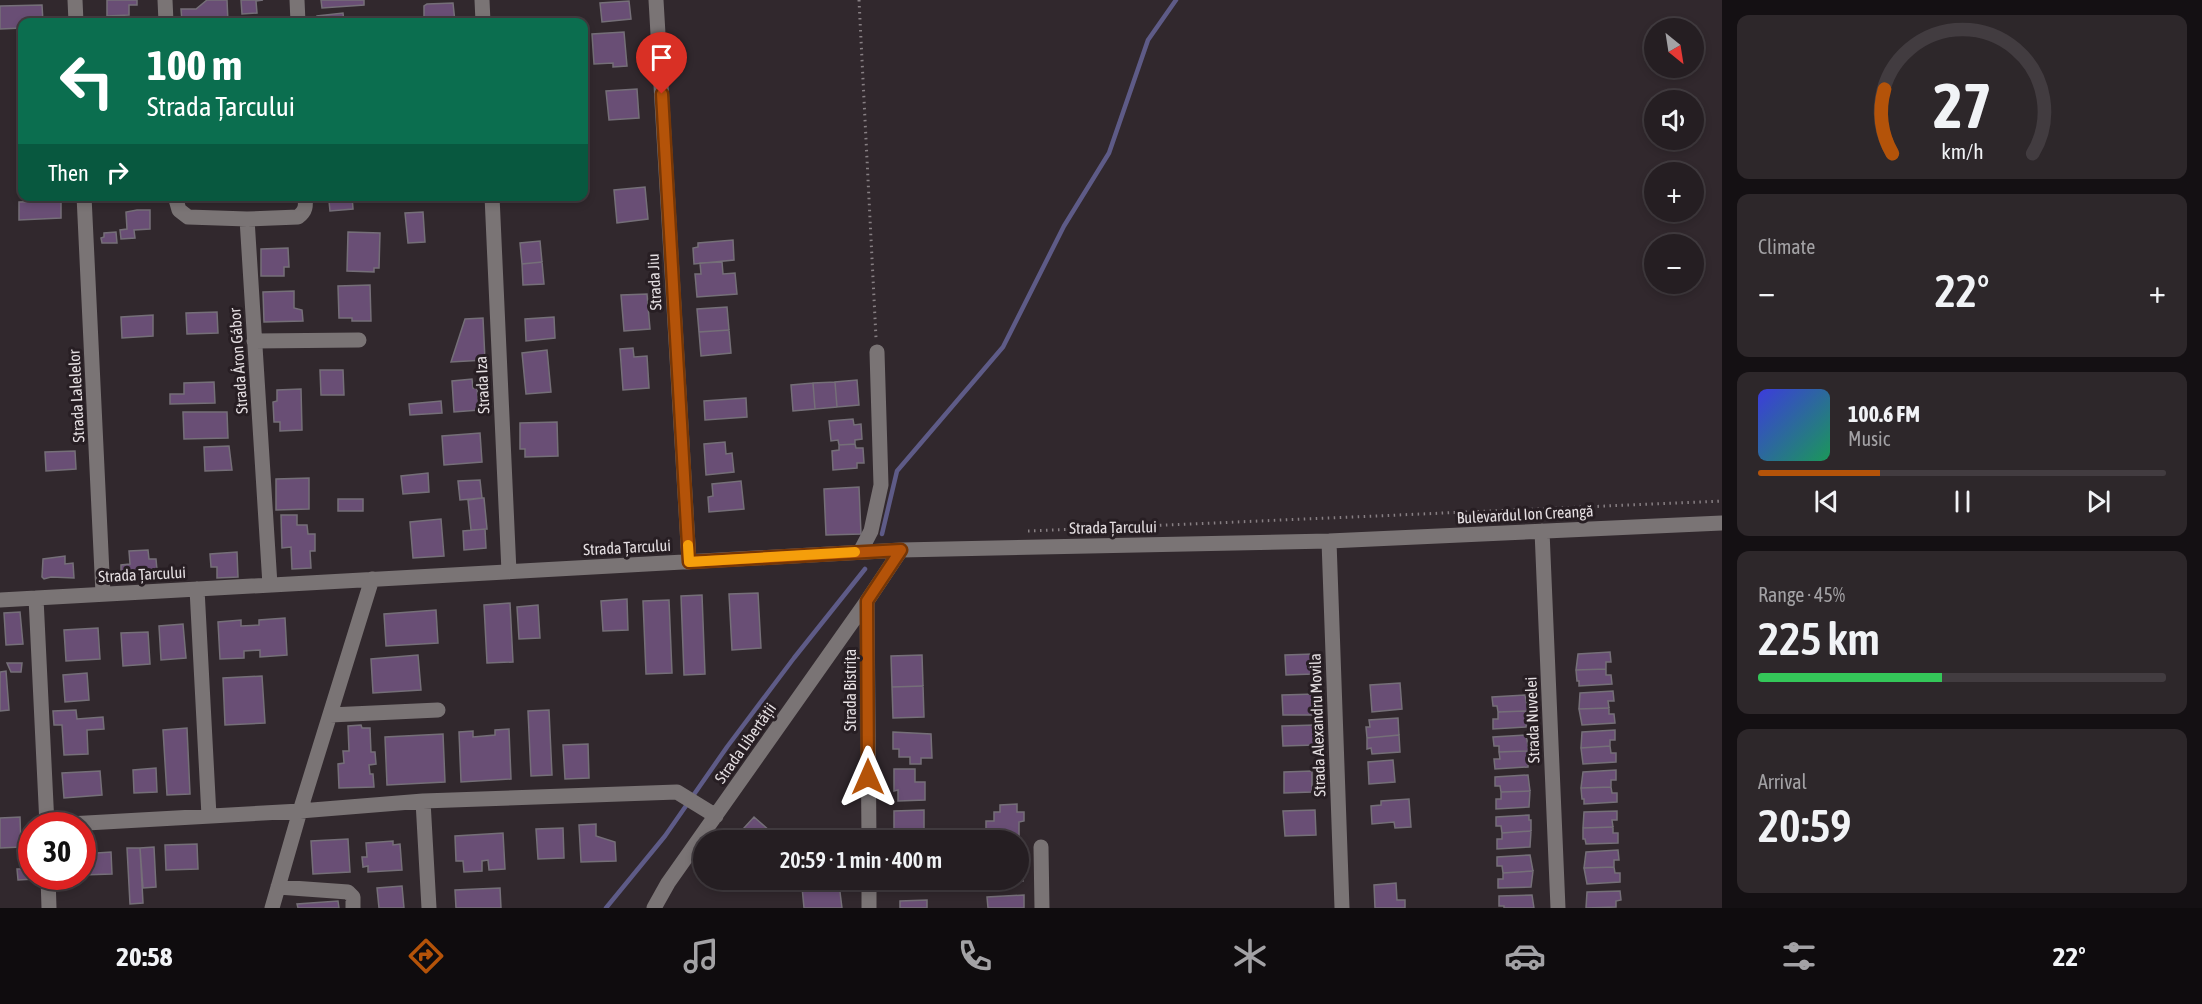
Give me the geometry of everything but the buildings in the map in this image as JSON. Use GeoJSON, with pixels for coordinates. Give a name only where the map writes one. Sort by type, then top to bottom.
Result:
{"type":"FeatureCollection","features":[{"type":"Feature","properties":{"kind":"street"},"geometry":{"type":"LineString","coordinates":[[75,0],[76,18]]}},
{"type":"Feature","properties":{"kind":"street"},"geometry":{"type":"LineString","coordinates":[[165,0],[166,18]]}},
{"type":"Feature","properties":{"kind":"street"},"geometry":{"type":"LineString","coordinates":[[297,0],[298,18]]}},
{"type":"Feature","properties":{"kind":"street"},"geometry":{"type":"LineString","coordinates":[[482,0],[483,18]]}},
{"type":"Feature","properties":{"kind":"street","name":"Strada Jiu"},"geometry":{"type":"LineString","coordinates":[[656,0],[689,562]]}},
{"type":"Feature","properties":{"kind":"street","name":"Strada Lalelelor"},"geometry":{"type":"LineString","coordinates":[[84,201],[103,594]]}},
{"type":"Feature","properties":{"kind":"street"},"geometry":{"type":"LineString","coordinates":[[176,201],[179,210],[188,217],[247,219],[298,217],[306,207],[305,201]]}},
{"type":"Feature","properties":{"kind":"street","name":"Strada Iza"},"geometry":{"type":"LineString","coordinates":[[492,201],[509,572]]}},
{"type":"Feature","properties":{"kind":"street","name":"Strada Áron Gábor"},"geometry":{"type":"LineString","coordinates":[[247,219],[270,585]]}},
{"type":"Feature","properties":{"kind":"street"},"geometry":{"type":"LineString","coordinates":[[254,341],[359,340]]}},
{"type":"Feature","properties":{"kind":"street"},"geometry":{"type":"LineString","coordinates":[[860,552],[871,531],[881,485],[876,352]]}},
{"type":"Feature","properties":{"kind":"street","name":"Bulevardul Ion Creangă"},"geometry":{"type":"LineString","coordinates":[[1329,541],[1722,523]]}},
{"type":"Feature","properties":{"kind":"street","name":"Strada Nuvelei"},"geometry":{"type":"LineString","coordinates":[[1542,531],[1558,908]]}},
{"type":"Feature","properties":{"kind":"street","name":"Strada Țarcului"},"geometry":{"type":"LineString","coordinates":[[0,600],[901,550],[1329,541]]}},
{"type":"Feature","properties":{"kind":"street","name":"Strada Alexandru Movila"},"geometry":{"type":"LineString","coordinates":[[1329,541],[1342,908]]}},
{"type":"Feature","properties":{"kind":"street"},"geometry":{"type":"LineString","coordinates":[[867,601],[901,550]]}},
{"type":"Feature","properties":{"kind":"street"},"geometry":{"type":"LineString","coordinates":[[273,908],[300,811],[372,579]]}},
{"type":"Feature","properties":{"kind":"street"},"geometry":{"type":"LineString","coordinates":[[197,589],[209,816]]}},
{"type":"Feature","properties":{"kind":"street"},"geometry":{"type":"LineString","coordinates":[[36,598],[48,812]]}},
{"type":"Feature","properties":{"kind":"street","name":"Strada Libertății"},"geometry":{"type":"LineString","coordinates":[[654,908],[668,883],[867,601]]}},
{"type":"Feature","properties":{"kind":"street","name":"Strada Bistrița"},"geometry":{"type":"LineString","coordinates":[[867,601],[869,830]]}},
{"type":"Feature","properties":{"kind":"street"},"geometry":{"type":"LineString","coordinates":[[330,715],[438,710]]}},
{"type":"Feature","properties":{"kind":"street"},"geometry":{"type":"LineString","coordinates":[[96,822],[300,811],[423,801],[677,792],[716,816]]}},
{"type":"Feature","properties":{"kind":"street"},"geometry":{"type":"LineString","coordinates":[[423,801],[429,908]]}},
{"type":"Feature","properties":{"kind":"street"},"geometry":{"type":"LineString","coordinates":[[1041,847],[1042,908]]}},
{"type":"Feature","properties":{"kind":"street"},"geometry":{"type":"LineString","coordinates":[[278,887],[348,892],[353,897],[353,908]]}},
{"type":"Feature","properties":{"kind":"street"},"geometry":{"type":"LineString","coordinates":[[48,890],[49,908]]}},
{"type":"Feature","properties":{"kind":"street"},"geometry":{"type":"LineString","coordinates":[[869,890],[869,908]]}},
{"type":"Feature","properties":{"kind":"path"},"geometry":{"type":"LineString","coordinates":[[859,0],[876,352]]}},
{"type":"Feature","properties":{"kind":"path"},"geometry":{"type":"LineString","coordinates":[[1021,531],[1722,501]]}},
{"type":"Feature","properties":{"kind":"waterway"},"geometry":{"type":"LineString","coordinates":[[882,534],[897,471],[1003,347],[1064,226],[1109,153],[1148,40],[1176,0]]}},
{"type":"Feature","properties":{"kind":"waterway"},"geometry":{"type":"LineString","coordinates":[[606,908],[665,836],[727,747],[865,569]]}},
{"type":"Feature","properties":{"kind":"slow traffic"},"geometry":{"type":"LineString","coordinates":[[688,545],[689,562],[855,552]]}},
{"type":"Feature","properties":{"kind":"route"},"geometry":{"type":"LineString","coordinates":[[662,94],[689,562],[901,550],[867,601],[868,777]]}}]}
